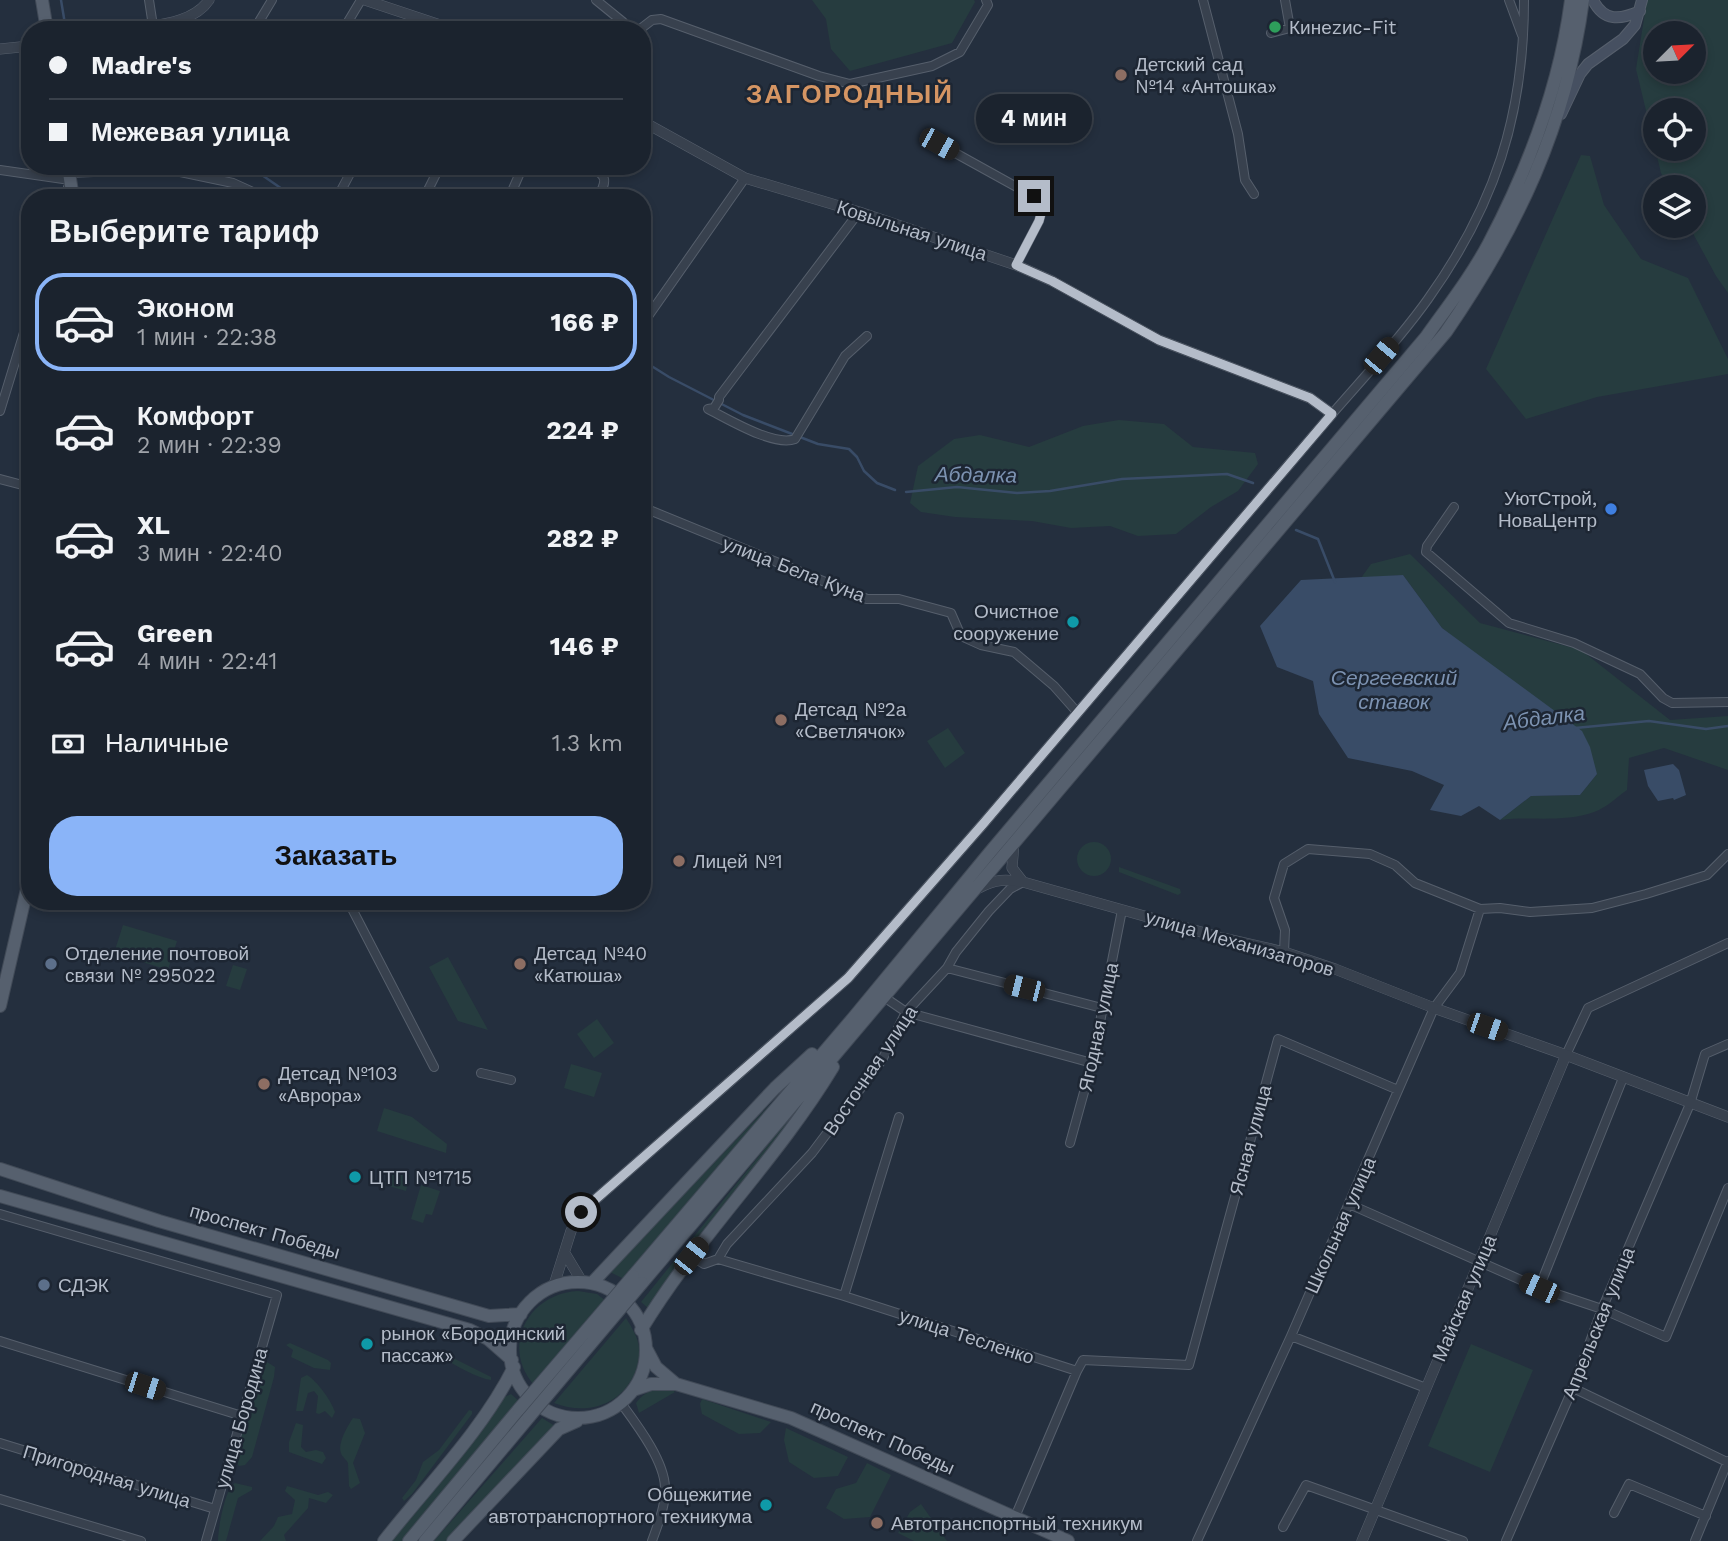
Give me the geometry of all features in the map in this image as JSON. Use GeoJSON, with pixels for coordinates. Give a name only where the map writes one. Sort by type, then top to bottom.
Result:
{"type":"FeatureCollection","features":[{"type":"Feature","properties":{"kind":"main road"},"geometry":{"type":"LineString","coordinates":[[42,0],[46,21]]}},
{"type":"Feature","properties":{"kind":"main road"},"geometry":{"type":"LineString","coordinates":[[409,1541],[524,1413],[637,1280],[991,850],[1426,337],[1461,289],[1488,244],[1517,185],[1542,118],[1560,54],[1571,0]]}},
{"type":"Feature","properties":{"kind":"main road"},"geometry":{"type":"LineString","coordinates":[[637,1280],[852,1036],[1437,344],[1483,278],[1530,188],[1567,80],[1583,0]]}},
{"type":"Feature","properties":{"kind":"main road"},"geometry":{"type":"LineString","coordinates":[[1593,0],[1606,16],[1615,19],[1627,17],[1641,5]]}},
{"type":"Feature","properties":{"kind":"main road"},"geometry":{"type":"LineString","coordinates":[[1548,140],[1580,74],[1593,58],[1623,38],[1634,24],[1641,5]]}},
{"type":"Feature","properties":{"kind":"main road"},"geometry":{"type":"LineString","coordinates":[[0,1006],[22,910]]}},
{"type":"Feature","properties":{"kind":"main road"},"geometry":{"type":"LineString","coordinates":[[587,1282],[775,1088],[854,1017]]}},
{"type":"Feature","properties":{"kind":"main road"},"geometry":{"type":"LineString","coordinates":[[641,1330],[691,1256],[802,1115],[852,1036]]}},
{"type":"Feature","properties":{"kind":"main road","name":"проспект Победы"},"geometry":{"type":"LineString","coordinates":[[0,1169],[159,1221],[488,1316],[521,1314]]}},
{"type":"Feature","properties":{"kind":"main road","name":"проспект Победы"},"geometry":{"type":"LineString","coordinates":[[0,1196],[470,1330],[494,1344],[513,1364]]}},
{"type":"Feature","properties":{"kind":"main road"},"geometry":{"type":"LineString","coordinates":[[453,1541],[559,1429],[582,1419],[604,1414],[621,1403],[633,1390],[643,1368],[645,1348],[641,1330],[635,1316],[621,1298],[587,1282],[554,1285],[533,1299],[514,1328],[511,1344],[513,1364],[522,1386],[535,1400],[559,1416],[582,1419]]}},
{"type":"Feature","properties":{"kind":"main road","name":"проспект Победы"},"geometry":{"type":"LineString","coordinates":[[645,1348],[656,1367],[677,1384]]}},
{"type":"Feature","properties":{"kind":"main road"},"geometry":{"type":"LineString","coordinates":[[384,1541],[468,1437],[502,1388],[513,1364]]}},
{"type":"Feature","properties":{"kind":"main road","name":"проспект Победы"},"geometry":{"type":"LineString","coordinates":[[633,1390],[651,1384],[677,1384],[791,1418],[1015,1517],[1058,1539]]}},
{"type":"Feature","properties":{"kind":"main road"},"geometry":{"type":"LineString","coordinates":[[425,1541],[524,1413]]}},
{"type":"Feature","properties":{"kind":"street"},"geometry":{"type":"LineString","coordinates":[[149,0],[152,21]]}},
{"type":"Feature","properties":{"kind":"street"},"geometry":{"type":"LineString","coordinates":[[174,21],[198,12],[209,0]]}},
{"type":"Feature","properties":{"kind":"street"},"geometry":{"type":"LineString","coordinates":[[259,21],[272,0]]}},
{"type":"Feature","properties":{"kind":"street"},"geometry":{"type":"LineString","coordinates":[[349,21],[363,0],[417,21]]}},
{"type":"Feature","properties":{"kind":"street"},"geometry":{"type":"LineString","coordinates":[[596,0],[622,21]]}},
{"type":"Feature","properties":{"kind":"street"},"geometry":{"type":"LineString","coordinates":[[651,21],[661,19],[819,76],[850,84],[932,66],[960,52],[988,5],[986,0]]}},
{"type":"Feature","properties":{"kind":"street"},"geometry":{"type":"LineString","coordinates":[[1202,0],[1238,134],[1245,180],[1254,194]]}},
{"type":"Feature","properties":{"kind":"street"},"geometry":{"type":"LineString","coordinates":[[1270,33],[1290,28],[1285,0]]}},
{"type":"Feature","properties":{"kind":"street"},"geometry":{"type":"LineString","coordinates":[[1509,0],[1524,41]]}},
{"type":"Feature","properties":{"kind":"street"},"geometry":{"type":"LineString","coordinates":[[554,1285],[566,1255],[571,1231],[581,1212],[848,978],[1427,301],[1474,227],[1503,154],[1522,72],[1524,0]]}},
{"type":"Feature","properties":{"kind":"street"},"geometry":{"type":"LineString","coordinates":[[0,50],[21,47]]}},
{"type":"Feature","properties":{"kind":"street","name":"Ковыльная улица"},"geometry":{"type":"LineString","coordinates":[[651,126],[745,178],[859,212],[1016,265],[1052,281],[1159,340],[1310,398],[1332,414]]}},
{"type":"Feature","properties":{"kind":"street"},"geometry":{"type":"LineString","coordinates":[[939,144],[1034,196],[1042,210],[1016,265]]}},
{"type":"Feature","properties":{"kind":"street"},"geometry":{"type":"LineString","coordinates":[[0,170],[21,171]]}},
{"type":"Feature","properties":{"kind":"street"},"geometry":{"type":"LineString","coordinates":[[193,175],[245,189]]}},
{"type":"Feature","properties":{"kind":"street"},"geometry":{"type":"LineString","coordinates":[[651,313],[745,178]]}},
{"type":"Feature","properties":{"kind":"street"},"geometry":{"type":"LineString","coordinates":[[859,212],[717,402],[708,409],[760,434],[790,442],[798,436],[845,356],[867,336]]}},
{"type":"Feature","properties":{"kind":"street"},"geometry":{"type":"LineString","coordinates":[[0,411],[21,342]]}},
{"type":"Feature","properties":{"kind":"street"},"geometry":{"type":"LineString","coordinates":[[0,479],[21,484]]}},
{"type":"Feature","properties":{"kind":"street"},"geometry":{"type":"LineString","coordinates":[[1454,507],[1427,546],[1426,552],[1509,623],[1574,643],[1640,674],[1662,698],[1672,703],[1728,702]]}},
{"type":"Feature","properties":{"kind":"street","name":"улица Бела Куна"},"geometry":{"type":"LineString","coordinates":[[651,511],[867,599],[899,599],[951,613],[961,636],[981,645],[1014,652],[1054,686],[1077,712]]}},
{"type":"Feature","properties":{"kind":"street"},"geometry":{"type":"LineString","coordinates":[[1014,842],[1012,868],[1023,882]]}},
{"type":"Feature","properties":{"kind":"street"},"geometry":{"type":"LineString","coordinates":[[1284,952],[1285,930],[1274,898],[1284,864],[1308,849],[1376,856],[1395,864],[1415,883],[1480,909],[1500,908],[1530,912],[1592,908],[1646,894],[1707,875],[1728,854]]}},
{"type":"Feature","properties":{"kind":"street","name":"улица Механизаторов"},"geometry":{"type":"LineString","coordinates":[[973,890],[997,880],[1023,882],[1219,937],[1284,952],[1728,1117]]}},
{"type":"Feature","properties":{"kind":"street","name":"Восточная улица"},"geometry":{"type":"LineString","coordinates":[[718,1259],[727,1244],[813,1153],[882,1060],[906,1012],[947,968],[989,911],[1010,890],[1023,882]]}},
{"type":"Feature","properties":{"kind":"street","name":"Школьная улица"},"geometry":{"type":"LineString","coordinates":[[1197,1541],[1291,1336],[1434,1008],[1460,973],[1480,909]]}},
{"type":"Feature","properties":{"kind":"street"},"geometry":{"type":"LineString","coordinates":[[353,910],[434,1068]]}},
{"type":"Feature","properties":{"kind":"street","name":"Ягодная улица"},"geometry":{"type":"LineString","coordinates":[[1070,1143],[1092,1063],[1122,910]]}},
{"type":"Feature","properties":{"kind":"street"},"geometry":{"type":"LineString","coordinates":[[1566,1055],[1588,1008],[1728,943]]}},
{"type":"Feature","properties":{"kind":"street"},"geometry":{"type":"LineString","coordinates":[[947,968],[1102,1008]]}},
{"type":"Feature","properties":{"kind":"street"},"geometry":{"type":"LineString","coordinates":[[884,997],[906,1012],[1092,1063]]}},
{"type":"Feature","properties":{"kind":"street","name":"Ясная улица"},"geometry":{"type":"LineString","coordinates":[[1077,1371],[1083,1360],[1189,1366],[1278,1039],[1398,1090]]}},
{"type":"Feature","properties":{"kind":"street","name":"Апрельская улица"},"geometry":{"type":"LineString","coordinates":[[1506,1541],[1573,1388],[1602,1309],[1690,1104],[1705,1054],[1728,1044]]}},
{"type":"Feature","properties":{"kind":"street","name":"Майская улица"},"geometry":{"type":"LineString","coordinates":[[1362,1541],[1566,1055]]}},
{"type":"Feature","properties":{"kind":"street"},"geometry":{"type":"LineString","coordinates":[[481,1073],[511,1080]]}},
{"type":"Feature","properties":{"kind":"street"},"geometry":{"type":"LineString","coordinates":[[1539,1288],[1623,1078]]}},
{"type":"Feature","properties":{"kind":"street"},"geometry":{"type":"LineString","coordinates":[[844,1296],[899,1117]]}},
{"type":"Feature","properties":{"kind":"street"},"geometry":{"type":"LineString","coordinates":[[1349,1204],[1539,1288],[1602,1309],[1666,1337],[1728,1188]]}},
{"type":"Feature","properties":{"kind":"street"},"geometry":{"type":"LineString","coordinates":[[0,1214],[107,1246],[111,1228]]}},
{"type":"Feature","properties":{"kind":"street","name":"улица Бородина"},"geometry":{"type":"LineString","coordinates":[[107,1246],[277,1295],[206,1541]]}},
{"type":"Feature","properties":{"kind":"street"},"geometry":{"type":"LineString","coordinates":[[566,1255],[587,1282]]}},
{"type":"Feature","properties":{"kind":"street","name":"улица Тесленко"},"geometry":{"type":"LineString","coordinates":[[691,1256],[704,1264],[718,1259],[844,1296],[1077,1371]]}},
{"type":"Feature","properties":{"kind":"street"},"geometry":{"type":"LineString","coordinates":[[1291,1336],[1426,1388]]}},
{"type":"Feature","properties":{"kind":"street"},"geometry":{"type":"LineString","coordinates":[[0,1341],[242,1416]]}},
{"type":"Feature","properties":{"kind":"street"},"geometry":{"type":"LineString","coordinates":[[1015,1517],[1077,1371]]}},
{"type":"Feature","properties":{"kind":"street"},"geometry":{"type":"LineString","coordinates":[[1573,1388],[1728,1462],[1695,1541]]}},
{"type":"Feature","properties":{"kind":"street"},"geometry":{"type":"LineString","coordinates":[[621,1403],[658,1460],[664,1477],[664,1503],[652,1541]]}},
{"type":"Feature","properties":{"kind":"street","name":"Пригородная улица"},"geometry":{"type":"LineString","coordinates":[[0,1443],[215,1509]]}},
{"type":"Feature","properties":{"kind":"street"},"geometry":{"type":"LineString","coordinates":[[1614,1513],[1629,1484],[1706,1516]]}},
{"type":"Feature","properties":{"kind":"street"},"geometry":{"type":"LineString","coordinates":[[1283,1527],[1306,1485],[1463,1541]]}},
{"type":"Feature","properties":{"kind":"street"},"geometry":{"type":"LineString","coordinates":[[0,1499],[141,1541]]}},
{"type":"Feature","properties":{"kind":"green space"},"geometry":{"type":"Polygon","coordinates":[[[812,0],[975,2],[952,43],[850,71],[831,49],[826,19],[812,0]]]}},
{"type":"Feature","properties":{"kind":"green space"},"geometry":{"type":"Polygon","coordinates":[[[1647,0],[1728,0],[1728,293],[1695,238],[1706,238],[1706,175],[1662,175],[1658,161],[1706,161],[1706,98],[1643,98],[1636,69],[1643,25],[1643,84],[1706,84],[1706,21],[1644,21],[1647,0]]]}},
{"type":"Feature","properties":{"kind":"green space"},"geometry":{"type":"Polygon","coordinates":[[[1581,155],[1590,156],[1604,205],[1641,259],[1688,278],[1728,359],[1728,374],[1597,397],[1526,419],[1486,369],[1581,155]]]}},
{"type":"Feature","properties":{"kind":"green space"},"geometry":{"type":"Polygon","coordinates":[[[1119,420],[1164,424],[1193,447],[1255,453],[1258,464],[1238,491],[1211,507],[1176,534],[1138,536],[1110,526],[1071,528],[1032,521],[955,517],[921,512],[910,503],[918,466],[954,439],[980,435],[1029,447],[1083,426],[1119,420]]]}},
{"type":"Feature","properties":{"kind":"green space"},"geometry":{"type":"Polygon","coordinates":[[[1410,554],[1480,623],[1581,650],[1670,720],[1728,716],[1728,770],[1664,748],[1629,758],[1627,790],[1598,810],[1571,817],[1500,820],[1531,796],[1580,795],[1597,774],[1500,673],[1442,628],[1403,575],[1361,578],[1371,564],[1410,554]]]}},
{"type":"Feature","properties":{"kind":"green space"},"geometry":{"type":"Polygon","coordinates":[[[948,728],[965,753],[945,768],[927,741],[948,728]]]}},
{"type":"Feature","properties":{"kind":"green space"},"geometry":{"type":"Polygon","coordinates":[[[1094,842],[1106,847],[1111,859],[1106,871],[1094,876],[1082,871],[1077,859],[1082,847],[1094,842]]]}},
{"type":"Feature","properties":{"kind":"green space"},"geometry":{"type":"Polygon","coordinates":[[[1119,867],[1180,889],[1181,893],[1178,895],[1119,872],[1119,867]]]}},
{"type":"Feature","properties":{"kind":"green space"},"geometry":{"type":"Polygon","coordinates":[[[123,925],[177,941],[168,970],[114,953],[123,925]]]}},
{"type":"Feature","properties":{"kind":"green space"},"geometry":{"type":"Polygon","coordinates":[[[448,957],[488,1030],[458,1021],[429,967],[448,957]]]}},
{"type":"Feature","properties":{"kind":"green space"},"geometry":{"type":"Polygon","coordinates":[[[233,965],[247,969],[240,990],[226,986],[233,965]]]}},
{"type":"Feature","properties":{"kind":"green space"},"geometry":{"type":"Polygon","coordinates":[[[597,1019],[614,1043],[594,1058],[577,1034],[597,1019]]]}},
{"type":"Feature","properties":{"kind":"green space"},"geometry":{"type":"Polygon","coordinates":[[[571,1064],[602,1073],[594,1097],[564,1088],[571,1064]]]}},
{"type":"Feature","properties":{"kind":"green space"},"geometry":{"type":"Polygon","coordinates":[[[783,1092],[624,1279],[610,1272],[780,1094],[783,1092]]]}},
{"type":"Feature","properties":{"kind":"green space"},"geometry":{"type":"Polygon","coordinates":[[[384,1108],[412,1117],[447,1144],[446,1153],[377,1131],[384,1108]]]}},
{"type":"Feature","properties":{"kind":"green space"},"geometry":{"type":"Polygon","coordinates":[[[788,1120],[790,1122],[649,1309],[641,1302],[788,1120]]]}},
{"type":"Feature","properties":{"kind":"green space"},"geometry":{"type":"Polygon","coordinates":[[[389,1169],[410,1175],[406,1191],[385,1185],[389,1169]]]}},
{"type":"Feature","properties":{"kind":"green space"},"geometry":{"type":"Polygon","coordinates":[[[421,1185],[440,1191],[432,1215],[426,1214],[423,1223],[411,1219],[421,1185]]]}},
{"type":"Feature","properties":{"kind":"green space"},"geometry":{"type":"Polygon","coordinates":[[[578,1291],[597,1294],[606,1301],[534,1385],[524,1370],[520,1354],[520,1339],[525,1324],[534,1311],[546,1301],[561,1294],[578,1291]]]}},
{"type":"Feature","properties":{"kind":"green space"},"geometry":{"type":"Polygon","coordinates":[[[626,1318],[636,1336],[639,1354],[636,1370],[622,1392],[591,1408],[566,1407],[554,1403],[626,1318]]]}},
{"type":"Feature","properties":{"kind":"green space"},"geometry":{"type":"Polygon","coordinates":[[[290,1343],[328,1360],[331,1363],[330,1370],[314,1368],[291,1357],[293,1350],[286,1345],[290,1343]]]}},
{"type":"Feature","properties":{"kind":"green space"},"geometry":{"type":"Polygon","coordinates":[[[1471,1344],[1533,1370],[1490,1472],[1428,1446],[1471,1344]]]}},
{"type":"Feature","properties":{"kind":"green space"},"geometry":{"type":"Polygon","coordinates":[[[439,1351],[491,1377],[491,1380],[455,1365],[436,1353],[439,1351]]]}},
{"type":"Feature","properties":{"kind":"green space"},"geometry":{"type":"Polygon","coordinates":[[[267,1362],[275,1367],[274,1377],[252,1457],[245,1465],[239,1466],[235,1461],[242,1434],[251,1415],[258,1369],[267,1362]]]}},
{"type":"Feature","properties":{"kind":"green space"},"geometry":{"type":"Polygon","coordinates":[[[307,1375],[330,1402],[335,1412],[332,1418],[325,1411],[316,1413],[318,1396],[314,1391],[308,1393],[303,1411],[296,1411],[301,1378],[307,1375]]]}},
{"type":"Feature","properties":{"kind":"green space"},"geometry":{"type":"Polygon","coordinates":[[[669,1387],[675,1392],[639,1413],[636,1403],[646,1393],[669,1387]]]}},
{"type":"Feature","properties":{"kind":"green space"},"geometry":{"type":"Polygon","coordinates":[[[511,1394],[520,1402],[403,1541],[391,1541],[496,1401],[511,1394]]]}},
{"type":"Feature","properties":{"kind":"green space"},"geometry":{"type":"Polygon","coordinates":[[[702,1399],[771,1422],[760,1433],[739,1434],[702,1414],[702,1399]]]}},
{"type":"Feature","properties":{"kind":"green space"},"geometry":{"type":"Polygon","coordinates":[[[469,1410],[472,1414],[404,1501],[402,1498],[416,1480],[423,1462],[439,1450],[469,1410]]]}},
{"type":"Feature","properties":{"kind":"green space"},"geometry":{"type":"Polygon","coordinates":[[[353,1418],[360,1419],[365,1433],[353,1463],[360,1483],[351,1489],[348,1463],[340,1445],[353,1418]]]}},
{"type":"Feature","properties":{"kind":"green space"},"geometry":{"type":"Polygon","coordinates":[[[542,1418],[555,1426],[448,1541],[434,1541],[542,1418]]]}},
{"type":"Feature","properties":{"kind":"green space"},"geometry":{"type":"Polygon","coordinates":[[[296,1423],[303,1425],[301,1447],[306,1452],[323,1452],[326,1458],[322,1464],[289,1452],[289,1442],[296,1423]]]}},
{"type":"Feature","properties":{"kind":"green space"},"geometry":{"type":"Polygon","coordinates":[[[786,1428],[848,1457],[838,1476],[814,1478],[789,1462],[784,1440],[786,1428]]]}},
{"type":"Feature","properties":{"kind":"green space"},"geometry":{"type":"Polygon","coordinates":[[[867,1463],[891,1475],[870,1517],[844,1519],[826,1508],[836,1489],[856,1483],[867,1463]]]}},
{"type":"Feature","properties":{"kind":"green space"},"geometry":{"type":"Polygon","coordinates":[[[235,1483],[252,1487],[252,1490],[238,1498],[226,1541],[218,1541],[225,1500],[235,1483]]]}},
{"type":"Feature","properties":{"kind":"green space"},"geometry":{"type":"Polygon","coordinates":[[[287,1486],[318,1495],[328,1492],[333,1495],[326,1503],[309,1498],[308,1508],[284,1535],[286,1541],[260,1541],[274,1526],[278,1517],[292,1514],[295,1500],[285,1491],[287,1486]]]}},
{"type":"Feature","properties":{"kind":"green space"},"geometry":{"type":"Polygon","coordinates":[[[921,1504],[947,1541],[914,1541],[898,1533],[910,1512],[921,1504]]]}},
{"type":"Feature","properties":{"kind":"water","name":"Сергеевский ставок"},"geometry":{"type":"Polygon","coordinates":[[[1403,575],[1442,628],[1582,731],[1590,747],[1597,774],[1580,795],[1531,796],[1500,820],[1479,806],[1461,816],[1430,810],[1444,785],[1412,771],[1348,758],[1319,714],[1313,681],[1277,667],[1260,626],[1301,580],[1403,575]]]}},
{"type":"Feature","properties":{"kind":"water"},"geometry":{"type":"Polygon","coordinates":[[[1673,764],[1679,770],[1686,795],[1674,800],[1658,801],[1648,786],[1644,770],[1673,764]]]}},
{"type":"Feature","properties":{"kind":"waterway","name":"Абдалка"},"geometry":{"type":"LineString","coordinates":[[61,0],[64,21]]}},
{"type":"Feature","properties":{"kind":"waterway","name":"Абдалка"},"geometry":{"type":"LineString","coordinates":[[262,175],[282,189]]}},
{"type":"Feature","properties":{"kind":"waterway","name":"Абдалка"},"geometry":{"type":"LineString","coordinates":[[651,366],[743,415],[818,444],[849,449],[857,457],[864,471],[877,483],[895,490]]}},
{"type":"Feature","properties":{"kind":"waterway","name":"Абдалка"},"geometry":{"type":"LineString","coordinates":[[906,492],[957,487],[1017,493],[1050,491],[1122,479],[1227,474],[1253,483]]}},
{"type":"Feature","properties":{"kind":"waterway","name":"Абдалка"},"geometry":{"type":"LineString","coordinates":[[1296,530],[1318,539],[1335,582]]}},
{"type":"Feature","properties":{"kind":"waterway","name":"Абдалка"},"geometry":{"type":"LineString","coordinates":[[1575,728],[1649,721],[1706,729],[1728,726]]}},
{"type":"Feature","properties":{"kind":"place","name":"Кинеzис-Fit"},"geometry":{"type":"Point","coordinates":[1275,27]}},
{"type":"Feature","properties":{"kind":"place","name":"Детский сад №14 «Антошка»"},"geometry":{"type":"Point","coordinates":[1121,75]}},
{"type":"Feature","properties":{"kind":"place","name":"УютСтрой, НоваЦентр"},"geometry":{"type":"Point","coordinates":[1611,509]}},
{"type":"Feature","properties":{"kind":"place","name":"Очистное сооружение"},"geometry":{"type":"Point","coordinates":[1073,622]}},
{"type":"Feature","properties":{"kind":"place","name":"Детсад №2а «Светлячок»"},"geometry":{"type":"Point","coordinates":[781,720]}},
{"type":"Feature","properties":{"kind":"place","name":"Лицей №1"},"geometry":{"type":"Point","coordinates":[679,861]}},
{"type":"Feature","properties":{"kind":"place","name":"Отделение почтовой связи № 295022"},"geometry":{"type":"Point","coordinates":[51,964]}},
{"type":"Feature","properties":{"kind":"place","name":"Детсад №40 «Катюша»"},"geometry":{"type":"Point","coordinates":[520,964]}},
{"type":"Feature","properties":{"kind":"place","name":"Детсад №103 «Аврора»"},"geometry":{"type":"Point","coordinates":[264,1084]}},
{"type":"Feature","properties":{"kind":"place","name":"ЦТП №1715"},"geometry":{"type":"Point","coordinates":[355,1177]}},
{"type":"Feature","properties":{"kind":"place","name":"СДЭК"},"geometry":{"type":"Point","coordinates":[44,1285]}},
{"type":"Feature","properties":{"kind":"place","name":"рынок «Бородинский пассаж»"},"geometry":{"type":"Point","coordinates":[367,1344]}},
{"type":"Feature","properties":{"kind":"place","name":"Общежитие автотранспортного техникума"},"geometry":{"type":"Point","coordinates":[766,1505]}},
{"type":"Feature","properties":{"kind":"place","name":"Автотранспортный техникум"},"geometry":{"type":"Point","coordinates":[877,1523]}},
{"type":"Feature","properties":{"kind":"district","name":"ЗАГОРОДНЫЙ"},"geometry":{"type":"Point","coordinates":[850,94]}},
{"type":"Feature","properties":{"kind":"route"},"geometry":{"type":"LineString","coordinates":[[581,1212],[597,1195],[848,978],[983,824],[1332,414],[1310,398],[1159,340],[1052,281],[1016,265],[1042,210],[1034,196]]}}]}
